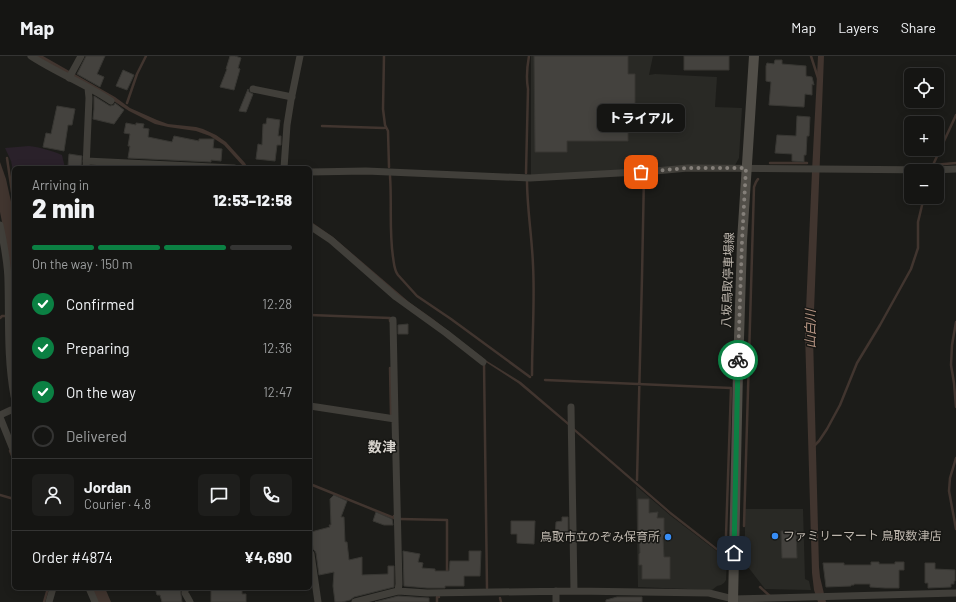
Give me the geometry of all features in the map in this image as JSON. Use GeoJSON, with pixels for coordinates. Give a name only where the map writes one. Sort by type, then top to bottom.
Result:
{"type":"FeatureCollection","features":[{"type":"Feature","properties":{"kind":"main road","name":"八坂鳥取停車場線"},"geometry":{"type":"LineString","coordinates":[[733,600],[742,241],[754,56]]}},
{"type":"Feature","properties":{"kind":"street"},"geometry":{"type":"LineString","coordinates":[[31,56],[111,101]]}},
{"type":"Feature","properties":{"kind":"street"},"geometry":{"type":"LineString","coordinates":[[69,78],[80,56]]}},
{"type":"Feature","properties":{"kind":"street"},"geometry":{"type":"LineString","coordinates":[[284,166],[287,125],[300,56]]}},
{"type":"Feature","properties":{"kind":"street"},"geometry":{"type":"LineString","coordinates":[[88,88],[89,98],[86,164],[157,166]]}},
{"type":"Feature","properties":{"kind":"street"},"geometry":{"type":"LineString","coordinates":[[253,89],[292,97]]}},
{"type":"Feature","properties":{"kind":"street"},"geometry":{"type":"LineString","coordinates":[[312,172],[366,171],[530,178],[688,168],[956,169]]}},
{"type":"Feature","properties":{"kind":"street"},"geometry":{"type":"LineString","coordinates":[[0,224],[6,256],[12,378]]}},
{"type":"Feature","properties":{"kind":"street"},"geometry":{"type":"LineString","coordinates":[[312,227],[331,240],[396,297],[483,362]]}},
{"type":"Feature","properties":{"kind":"street"},"geometry":{"type":"LineString","coordinates":[[393,320],[400,584],[398,591]]}},
{"type":"Feature","properties":{"kind":"street"},"geometry":{"type":"LineString","coordinates":[[312,406],[395,419]]}},
{"type":"Feature","properties":{"kind":"street"},"geometry":{"type":"LineString","coordinates":[[571,407],[574,591]]}},
{"type":"Feature","properties":{"kind":"street"},"geometry":{"type":"LineString","coordinates":[[12,410],[0,416],[12,447]]}},
{"type":"Feature","properties":{"kind":"street"},"geometry":{"type":"LineString","coordinates":[[312,561],[318,602]]}},
{"type":"Feature","properties":{"kind":"street"},"geometry":{"type":"LineString","coordinates":[[49,602],[52,590]]}},
{"type":"Feature","properties":{"kind":"street"},"geometry":{"type":"LineString","coordinates":[[90,590],[95,602]]}},
{"type":"Feature","properties":{"kind":"street"},"geometry":{"type":"LineString","coordinates":[[185,590],[190,602]]}},
{"type":"Feature","properties":{"kind":"street"},"geometry":{"type":"LineString","coordinates":[[355,602],[398,591],[427,593],[574,591],[709,593],[733,600],[956,593]]}},
{"type":"Feature","properties":{"kind":"street"},"geometry":{"type":"LineString","coordinates":[[556,591],[556,602]]}},
{"type":"Feature","properties":{"kind":"shaded area"},"geometry":{"type":"Polygon","coordinates":[[[531,56],[653,56],[649,75],[717,77],[715,107],[742,108],[739,158],[734,167],[531,176],[531,56]]]}},
{"type":"Feature","properties":{"kind":"shaded area"},"geometry":{"type":"Polygon","coordinates":[[[29,146],[46,149],[62,155],[65,166],[12,166],[5,148],[29,146]]]}},
{"type":"Feature","properties":{"kind":"shaded area","name":"鳥取市立のぞみ保育所"},"geometry":{"type":"Polygon","coordinates":[[[636,486],[671,516],[727,559],[726,580],[724,583],[712,590],[638,587],[636,486]]]}},
{"type":"Feature","properties":{"kind":"shaded area","name":"ファミリーマート 鳥取数津店"},"geometry":{"type":"Polygon","coordinates":[[[745,509],[803,509],[805,579],[809,581],[811,590],[765,589],[745,563],[745,509]]]}},
{"type":"Feature","properties":{"kind":"water"},"geometry":{"type":"Polygon","coordinates":[[[36,56],[43,56],[115,97],[130,108],[157,120],[168,124],[196,127],[216,135],[226,142],[247,166],[243,166],[224,145],[210,136],[196,131],[155,124],[129,111],[106,96],[36,56]]]}},
{"type":"Feature","properties":{"kind":"water","name":"山白川"},"geometry":{"type":"Polygon","coordinates":[[[818,56],[824,56],[813,336],[819,567],[826,602],[818,602],[814,590],[812,573],[805,333],[818,56]]]}},
{"type":"Feature","properties":{"kind":"water"},"geometry":{"type":"Polygon","coordinates":[[[0,162],[6,179],[12,206],[12,350],[4,232],[0,212],[0,162]]]}},
{"type":"Feature","properties":{"kind":"water"},"geometry":{"type":"Polygon","coordinates":[[[312,222],[333,237],[409,302],[487,361],[521,382],[569,423],[569,426],[518,383],[478,357],[402,299],[312,226],[312,222]]]}},
{"type":"Feature","properties":{"kind":"water"},"geometry":{"type":"Polygon","coordinates":[[[574,428],[671,512],[726,555],[725,557],[671,515],[574,431],[574,428]]]}},
{"type":"Feature","properties":{"kind":"water"},"geometry":{"type":"Polygon","coordinates":[[[93,590],[106,590],[111,602],[98,602],[93,590]]]}},
{"type":"Feature","properties":{"kind":"building"},"geometry":{"type":"Polygon","coordinates":[[[86,56],[105,56],[97,74],[104,77],[100,87],[77,74],[86,56]]]}},
{"type":"Feature","properties":{"kind":"building"},"geometry":{"type":"Polygon","coordinates":[[[230,56],[241,58],[238,68],[240,69],[234,90],[220,87],[230,56]]]}},
{"type":"Feature","properties":{"kind":"building"},"geometry":{"type":"Polygon","coordinates":[[[534,56],[628,56],[628,74],[635,74],[635,104],[628,104],[628,141],[567,141],[567,152],[535,152],[534,56]]]}},
{"type":"Feature","properties":{"kind":"building"},"geometry":{"type":"Polygon","coordinates":[[[684,56],[729,56],[729,70],[684,70],[684,56]]]}},
{"type":"Feature","properties":{"kind":"building"},"geometry":{"type":"Polygon","coordinates":[[[775,60],[782,60],[782,64],[806,66],[806,76],[812,77],[814,85],[812,84],[812,95],[805,94],[804,107],[769,105],[771,82],[766,81],[766,66],[767,63],[774,64],[775,60]]]}},
{"type":"Feature","properties":{"kind":"building"},"geometry":{"type":"Polygon","coordinates":[[[123,70],[134,75],[127,90],[116,86],[123,70]]]}},
{"type":"Feature","properties":{"kind":"building"},"geometry":{"type":"Polygon","coordinates":[[[248,89],[249,92],[253,94],[246,112],[239,111],[248,89]]]}},
{"type":"Feature","properties":{"kind":"building"},"geometry":{"type":"Polygon","coordinates":[[[94,96],[110,106],[114,105],[115,103],[124,110],[114,124],[93,119],[94,96]]]}},
{"type":"Feature","properties":{"kind":"building"},"geometry":{"type":"Polygon","coordinates":[[[57,106],[75,109],[72,125],[68,125],[64,151],[43,147],[46,133],[51,134],[57,106]]]}},
{"type":"Feature","properties":{"kind":"building"},"geometry":{"type":"Polygon","coordinates":[[[797,116],[810,117],[809,136],[807,136],[804,162],[792,161],[792,154],[775,153],[777,135],[796,136],[797,116]]]}},
{"type":"Feature","properties":{"kind":"building"},"geometry":{"type":"Polygon","coordinates":[[[267,118],[280,120],[278,136],[281,136],[281,145],[277,145],[275,161],[256,159],[258,144],[262,145],[263,124],[266,124],[267,118]]]}},
{"type":"Feature","properties":{"kind":"building"},"geometry":{"type":"Polygon","coordinates":[[[126,123],[136,125],[136,123],[144,124],[143,128],[149,129],[148,137],[172,142],[174,136],[199,141],[199,139],[214,139],[213,148],[222,149],[221,161],[211,160],[211,162],[128,158],[130,134],[124,133],[126,123]]]}},
{"type":"Feature","properties":{"kind":"building"},"geometry":{"type":"Polygon","coordinates":[[[69,154],[82,156],[81,166],[68,166],[69,154]]]}},
{"type":"Feature","properties":{"kind":"building"},"geometry":{"type":"Polygon","coordinates":[[[408,324],[408,334],[398,334],[398,325],[408,324]]]}},
{"type":"Feature","properties":{"kind":"building"},"geometry":{"type":"Polygon","coordinates":[[[334,495],[347,501],[341,517],[344,517],[345,542],[347,542],[349,560],[362,557],[362,575],[388,574],[388,566],[394,566],[394,587],[354,597],[350,600],[335,602],[333,586],[334,572],[319,575],[316,553],[313,549],[312,540],[312,532],[330,527],[329,525],[331,525],[330,499],[334,495]]]}},
{"type":"Feature","properties":{"kind":"building"},"geometry":{"type":"Polygon","coordinates":[[[638,499],[649,499],[649,513],[658,512],[657,518],[664,518],[664,557],[670,557],[670,579],[642,579],[642,565],[639,565],[638,499]]]}},
{"type":"Feature","properties":{"kind":"building"},"geometry":{"type":"Polygon","coordinates":[[[376,512],[392,519],[393,525],[384,525],[373,521],[376,512]]]}},
{"type":"Feature","properties":{"kind":"building"},"geometry":{"type":"Polygon","coordinates":[[[562,517],[568,517],[568,538],[555,538],[556,522],[562,521],[562,517]]]}},
{"type":"Feature","properties":{"kind":"building"},"geometry":{"type":"Polygon","coordinates":[[[511,521],[535,521],[534,544],[517,543],[517,534],[511,534],[511,521]]]}},
{"type":"Feature","properties":{"kind":"building"},"geometry":{"type":"Polygon","coordinates":[[[781,531],[796,531],[797,558],[782,558],[781,531]]]}},
{"type":"Feature","properties":{"kind":"building"},"geometry":{"type":"Polygon","coordinates":[[[403,551],[420,554],[418,562],[423,563],[422,568],[435,569],[435,571],[449,571],[450,561],[469,561],[469,551],[481,551],[480,576],[464,576],[464,586],[427,588],[404,586],[403,551]]]}},
{"type":"Feature","properties":{"kind":"building"},"geometry":{"type":"Polygon","coordinates":[[[871,562],[879,562],[879,564],[895,564],[895,562],[904,562],[904,570],[899,570],[899,588],[870,587],[870,584],[826,587],[823,563],[871,565],[871,562]]]}},
{"type":"Feature","properties":{"kind":"building"},"geometry":{"type":"Polygon","coordinates":[[[925,563],[935,563],[935,569],[955,570],[954,584],[951,584],[951,587],[928,588],[928,583],[925,583],[925,563]]]}},
{"type":"Feature","properties":{"kind":"building"},"geometry":{"type":"Polygon","coordinates":[[[156,590],[180,590],[182,602],[162,602],[160,595],[157,595],[156,590]]]}},
{"type":"Feature","properties":{"kind":"building"},"geometry":{"type":"Polygon","coordinates":[[[211,590],[242,590],[242,594],[246,594],[246,602],[211,602],[211,590]]]}},
{"type":"Feature","properties":{"kind":"building"},"geometry":{"type":"Polygon","coordinates":[[[398,596],[429,598],[429,602],[375,602],[398,596]]]}},
{"type":"Feature","properties":{"kind":"building"},"geometry":{"type":"Polygon","coordinates":[[[617,597],[642,597],[642,602],[606,602],[606,600],[617,597]]]}},
{"type":"Feature","properties":{"kind":"waterway"},"geometry":{"type":"LineString","coordinates":[[127,103],[137,74],[146,56]]}},
{"type":"Feature","properties":{"kind":"waterway"},"geometry":{"type":"LineString","coordinates":[[384,56],[383,109],[385,125],[388,131],[389,167]]}},
{"type":"Feature","properties":{"kind":"waterway"},"geometry":{"type":"LineString","coordinates":[[526,173],[527,72],[529,56]]}},
{"type":"Feature","properties":{"kind":"waterway"},"geometry":{"type":"LineString","coordinates":[[811,56],[818,78]]}},
{"type":"Feature","properties":{"kind":"waterway"},"geometry":{"type":"LineString","coordinates":[[933,164],[956,115]]}},
{"type":"Feature","properties":{"kind":"waterway"},"geometry":{"type":"LineString","coordinates":[[322,126],[386,127]]}},
{"type":"Feature","properties":{"kind":"waterway"},"geometry":{"type":"LineString","coordinates":[[7,158],[12,192]]}},
{"type":"Feature","properties":{"kind":"waterway"},"geometry":{"type":"LineString","coordinates":[[770,163],[807,163]]}},
{"type":"Feature","properties":{"kind":"waterway"},"geometry":{"type":"LineString","coordinates":[[944,164],[956,163]]}},
{"type":"Feature","properties":{"kind":"waterway"},"geometry":{"type":"LineString","coordinates":[[637,480],[644,175]]}},
{"type":"Feature","properties":{"kind":"waterway"},"geometry":{"type":"LineString","coordinates":[[390,176],[392,247],[394,266],[398,275],[417,296],[530,377]]}},
{"type":"Feature","properties":{"kind":"waterway"},"geometry":{"type":"LineString","coordinates":[[744,526],[754,187],[758,179]]}},
{"type":"Feature","properties":{"kind":"waterway"},"geometry":{"type":"LineString","coordinates":[[527,180],[534,279],[532,375]]}},
{"type":"Feature","properties":{"kind":"waterway"},"geometry":{"type":"LineString","coordinates":[[814,446],[827,429],[840,405],[857,363],[911,269],[918,248],[918,222],[922,204]]}},
{"type":"Feature","properties":{"kind":"waterway"},"geometry":{"type":"LineString","coordinates":[[312,315],[390,318],[390,321]]}},
{"type":"Feature","properties":{"kind":"waterway"},"geometry":{"type":"LineString","coordinates":[[0,318],[2,316],[7,316]]}},
{"type":"Feature","properties":{"kind":"waterway"},"geometry":{"type":"LineString","coordinates":[[956,322],[952,345],[951,365],[956,407]]}},
{"type":"Feature","properties":{"kind":"waterway"},"geometry":{"type":"LineString","coordinates":[[484,363],[487,588]]}},
{"type":"Feature","properties":{"kind":"waterway"},"geometry":{"type":"LineString","coordinates":[[390,368],[391,414]]}},
{"type":"Feature","properties":{"kind":"waterway"},"geometry":{"type":"LineString","coordinates":[[545,380],[731,388],[726,536]]}},
{"type":"Feature","properties":{"kind":"waterway"},"geometry":{"type":"LineString","coordinates":[[10,451],[12,456]]}},
{"type":"Feature","properties":{"kind":"waterway"},"geometry":{"type":"LineString","coordinates":[[956,458],[950,478],[949,491],[956,529]]}},
{"type":"Feature","properties":{"kind":"waterway"},"geometry":{"type":"LineString","coordinates":[[312,485],[394,518],[394,516]]}},
{"type":"Feature","properties":{"kind":"waterway"},"geometry":{"type":"LineString","coordinates":[[0,495],[12,498]]}},
{"type":"Feature","properties":{"kind":"waterway"},"geometry":{"type":"LineString","coordinates":[[400,519],[447,520],[447,573]]}},
{"type":"Feature","properties":{"kind":"waterway"},"geometry":{"type":"LineString","coordinates":[[724,554],[726,553],[726,541]]}},
{"type":"Feature","properties":{"kind":"waterway"},"geometry":{"type":"LineString","coordinates":[[760,587],[771,597]]}},
{"type":"Feature","properties":{"kind":"waterway"},"geometry":{"type":"LineString","coordinates":[[44,602],[47,590]]}},
{"type":"Feature","properties":{"kind":"waterway"},"geometry":{"type":"LineString","coordinates":[[437,602],[437,597],[439,597]]}},
{"type":"Feature","properties":{"kind":"waterway"},"geometry":{"type":"LineString","coordinates":[[500,598],[501,602]]}},
{"type":"Feature","properties":{"kind":"way so far"},"geometry":{"type":"LineString","coordinates":[[641,172],[688,168],[746,168],[738,360]]}},
{"type":"Feature","properties":{"kind":"place","name":"トライアル"},"geometry":{"type":"Point","coordinates":[641,172]}},
{"type":"Feature","properties":{"kind":"place","name":"ファミリーマート 鳥取数津店"},"geometry":{"type":"Point","coordinates":[775,536]}},
{"type":"Feature","properties":{"kind":"place","name":"鳥取市立のぞみ保育所"},"geometry":{"type":"Point","coordinates":[668,537]}},
{"type":"Feature","properties":{"kind":"district","name":"数津"},"geometry":{"type":"Point","coordinates":[382,447]}},
{"type":"Feature","properties":{"kind":"route"},"geometry":{"type":"LineString","coordinates":[[734,553],[738,360]]}}]}
